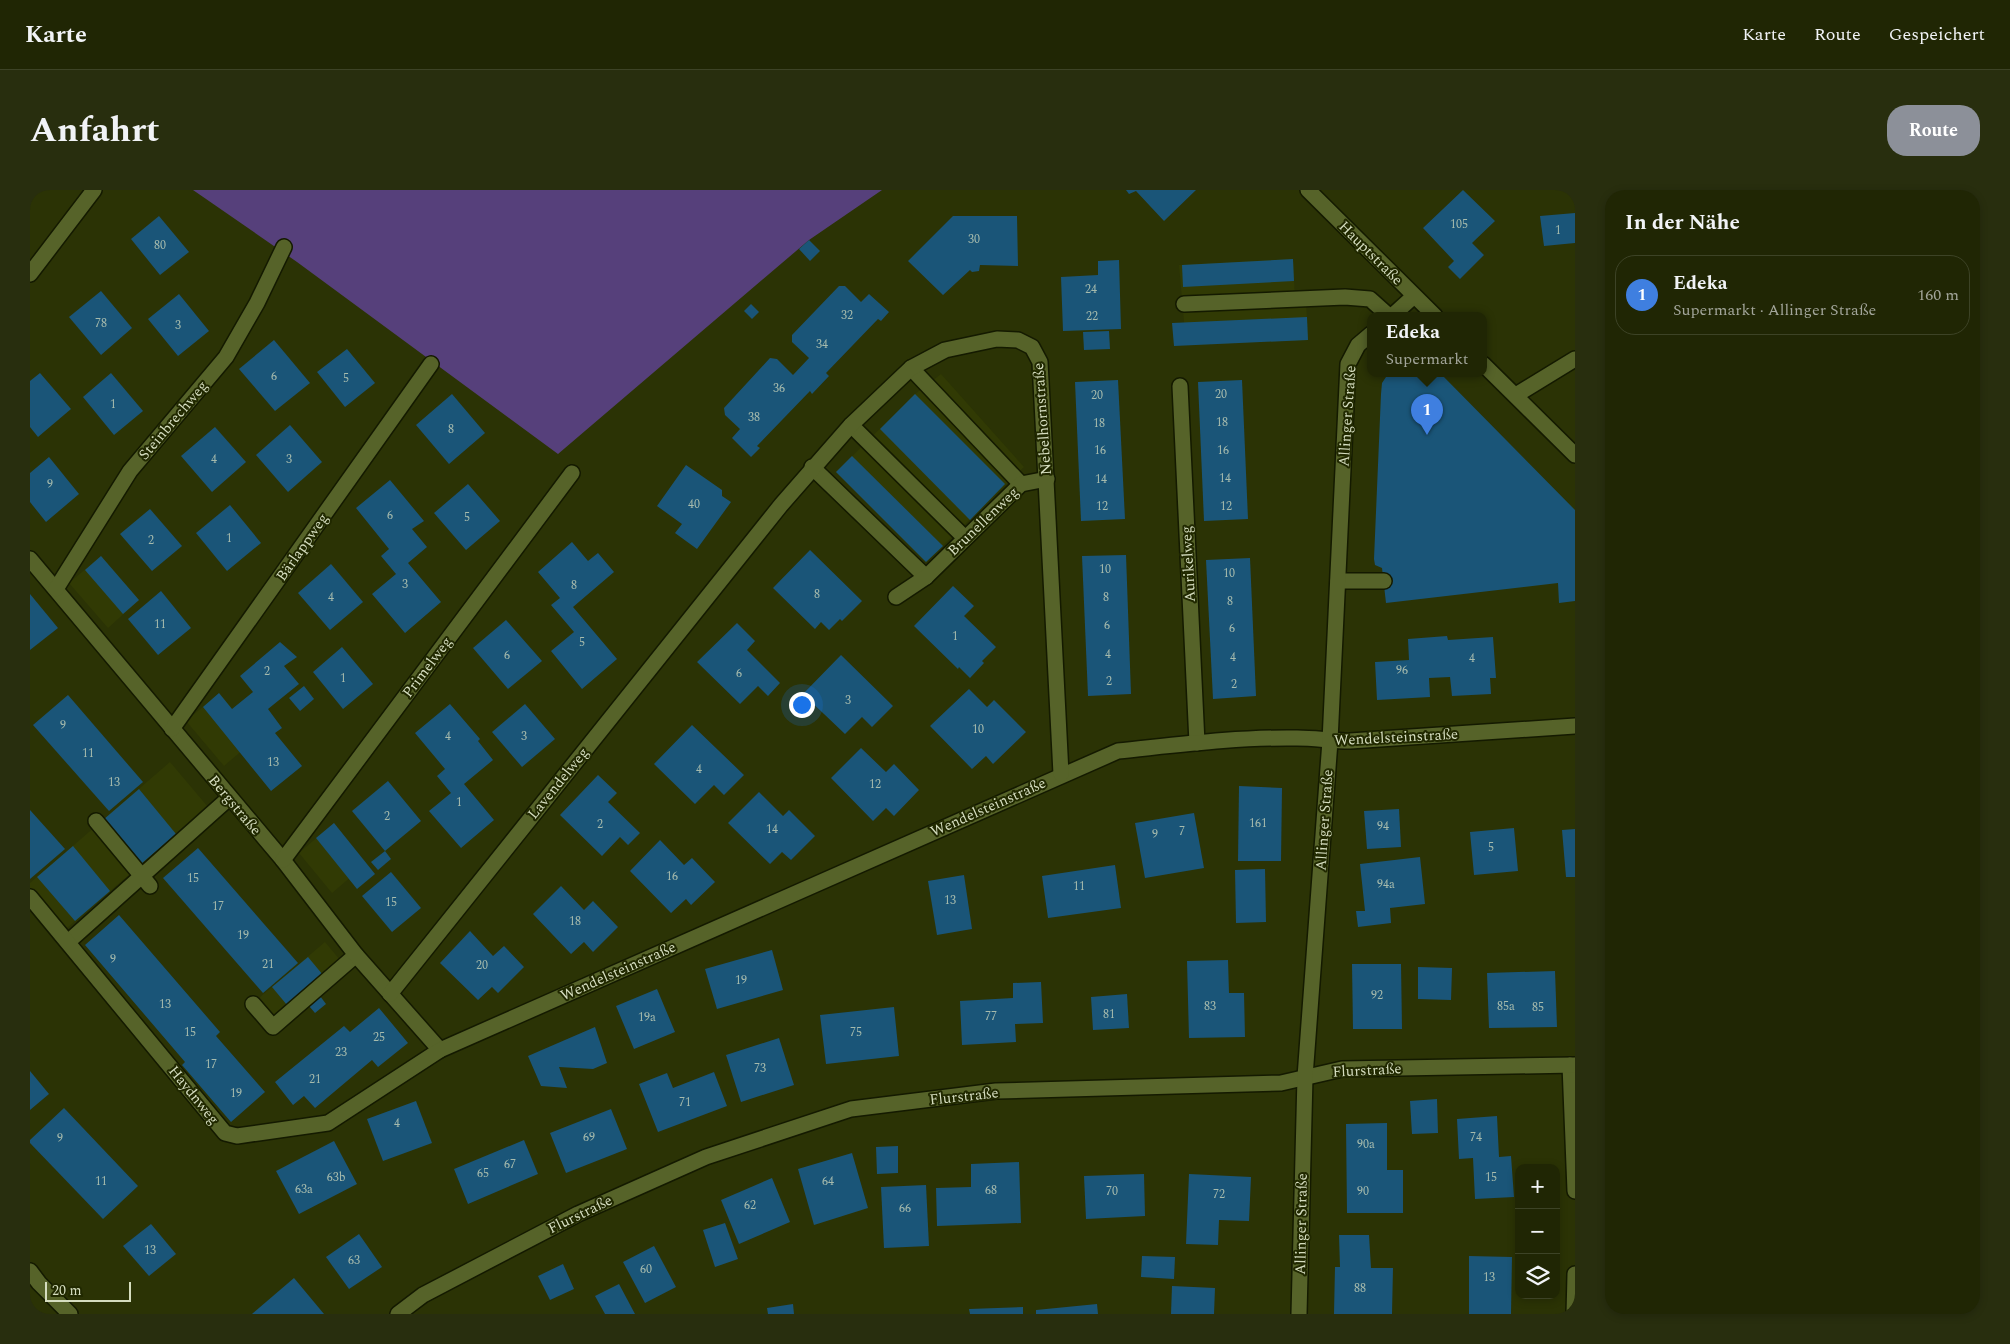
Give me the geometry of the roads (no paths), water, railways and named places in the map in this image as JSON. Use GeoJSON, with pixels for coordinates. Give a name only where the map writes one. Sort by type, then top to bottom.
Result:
{"type":"FeatureCollection","features":[{"type":"Feature","properties":{"kind":"street"},"geometry":{"type":"LineString","coordinates":[[30,274],[94,190]]}},
{"type":"Feature","properties":{"kind":"street","name":"Hauptstraße"},"geometry":{"type":"LineString","coordinates":[[1308,190],[1431,312]]}},
{"type":"Feature","properties":{"kind":"street","name":"Steinbrechweg"},"geometry":{"type":"LineString","coordinates":[[56,589],[130,471],[226,357],[257,303],[284,248]]}},
{"type":"Feature","properties":{"kind":"street"},"geometry":{"type":"LineString","coordinates":[[1396,312],[1414,296]]}},
{"type":"Feature","properties":{"kind":"street"},"geometry":{"type":"LineString","coordinates":[[1184,304],[1346,297],[1370,300],[1386,312]]}},
{"type":"Feature","properties":{"kind":"street","name":"Allinger Straße"},"geometry":{"type":"LineString","coordinates":[[1299,1314],[1304,1077],[1330,741],[1348,364],[1358,345],[1367,337]]}},
{"type":"Feature","properties":{"kind":"street","name":"Nebelhornstraße"},"geometry":{"type":"LineString","coordinates":[[727,572],[812,467],[851,425],[911,368],[945,350],[997,339],[1018,340],[1032,347],[1040,362],[1061,774]]}},
{"type":"Feature","properties":{"kind":"street"},"geometry":{"type":"LineString","coordinates":[[1516,395],[1575,358]]}},
{"type":"Feature","properties":{"kind":"street","name":"Bärlappweg"},"geometry":{"type":"LineString","coordinates":[[172,729],[431,364]]}},
{"type":"Feature","properties":{"kind":"street"},"geometry":{"type":"LineString","coordinates":[[911,368],[1021,484]]}},
{"type":"Feature","properties":{"kind":"street"},"geometry":{"type":"LineString","coordinates":[[1487,368],[1575,455]]}},
{"type":"Feature","properties":{"kind":"street","name":"Aurikelweg"},"geometry":{"type":"LineString","coordinates":[[1180,386],[1197,743]]}},
{"type":"Feature","properties":{"kind":"street"},"geometry":{"type":"LineString","coordinates":[[851,425],[965,538]]}},
{"type":"Feature","properties":{"kind":"street"},"geometry":{"type":"LineString","coordinates":[[812,467],[926,577]]}},
{"type":"Feature","properties":{"kind":"street","name":"Primelweg"},"geometry":{"type":"LineString","coordinates":[[283,860],[572,473]]}},
{"type":"Feature","properties":{"kind":"street","name":"Brunellenweg"},"geometry":{"type":"LineString","coordinates":[[896,597],[926,577],[1021,484],[1046,479]]}},
{"type":"Feature","properties":{"kind":"street","name":"Bergstraße"},"geometry":{"type":"LineString","coordinates":[[30,559],[283,860],[356,955],[440,1050]]}},
{"type":"Feature","properties":{"kind":"street","name":"Lavendelweg"},"geometry":{"type":"LineString","coordinates":[[390,994],[727,572]]}},
{"type":"Feature","properties":{"kind":"street"},"geometry":{"type":"LineString","coordinates":[[1338,581],[1384,581]]}},
{"type":"Feature","properties":{"kind":"street","name":"Wendelsteinstraße"},"geometry":{"type":"LineString","coordinates":[[440,1050],[1061,774],[1118,751],[1197,743],[1299,738],[1330,741],[1575,726]]}},
{"type":"Feature","properties":{"kind":"street"},"geometry":{"type":"LineString","coordinates":[[68,942],[146,881],[229,798]]}},
{"type":"Feature","properties":{"kind":"street"},"geometry":{"type":"LineString","coordinates":[[96,821],[146,881]]}},
{"type":"Feature","properties":{"kind":"street","name":"Haydnweg"},"geometry":{"type":"LineString","coordinates":[[30,897],[225,1133],[238,1136],[328,1122],[440,1050]]}},
{"type":"Feature","properties":{"kind":"street"},"geometry":{"type":"LineString","coordinates":[[253,1004],[273,1027],[356,955]]}},
{"type":"Feature","properties":{"kind":"street"},"geometry":{"type":"LineString","coordinates":[[1573,1065],[1575,1191]]}},
{"type":"Feature","properties":{"kind":"street","name":"Flurstraße"},"geometry":{"type":"LineString","coordinates":[[398,1314],[423,1294],[578,1214],[706,1157],[851,1109],[996,1091],[1281,1083],[1342,1069],[1573,1065]]}},
{"type":"Feature","properties":{"kind":"street"},"geometry":{"type":"LineString","coordinates":[[30,1271],[39,1283],[70,1314]]}},
{"type":"Feature","properties":{"kind":"street"},"geometry":{"type":"LineString","coordinates":[[1574,1314],[1575,1274]]}},
{"type":"Feature","properties":{"kind":"place","name":"Edeka"},"geometry":{"type":"Point","coordinates":[1427,435]}}]}
